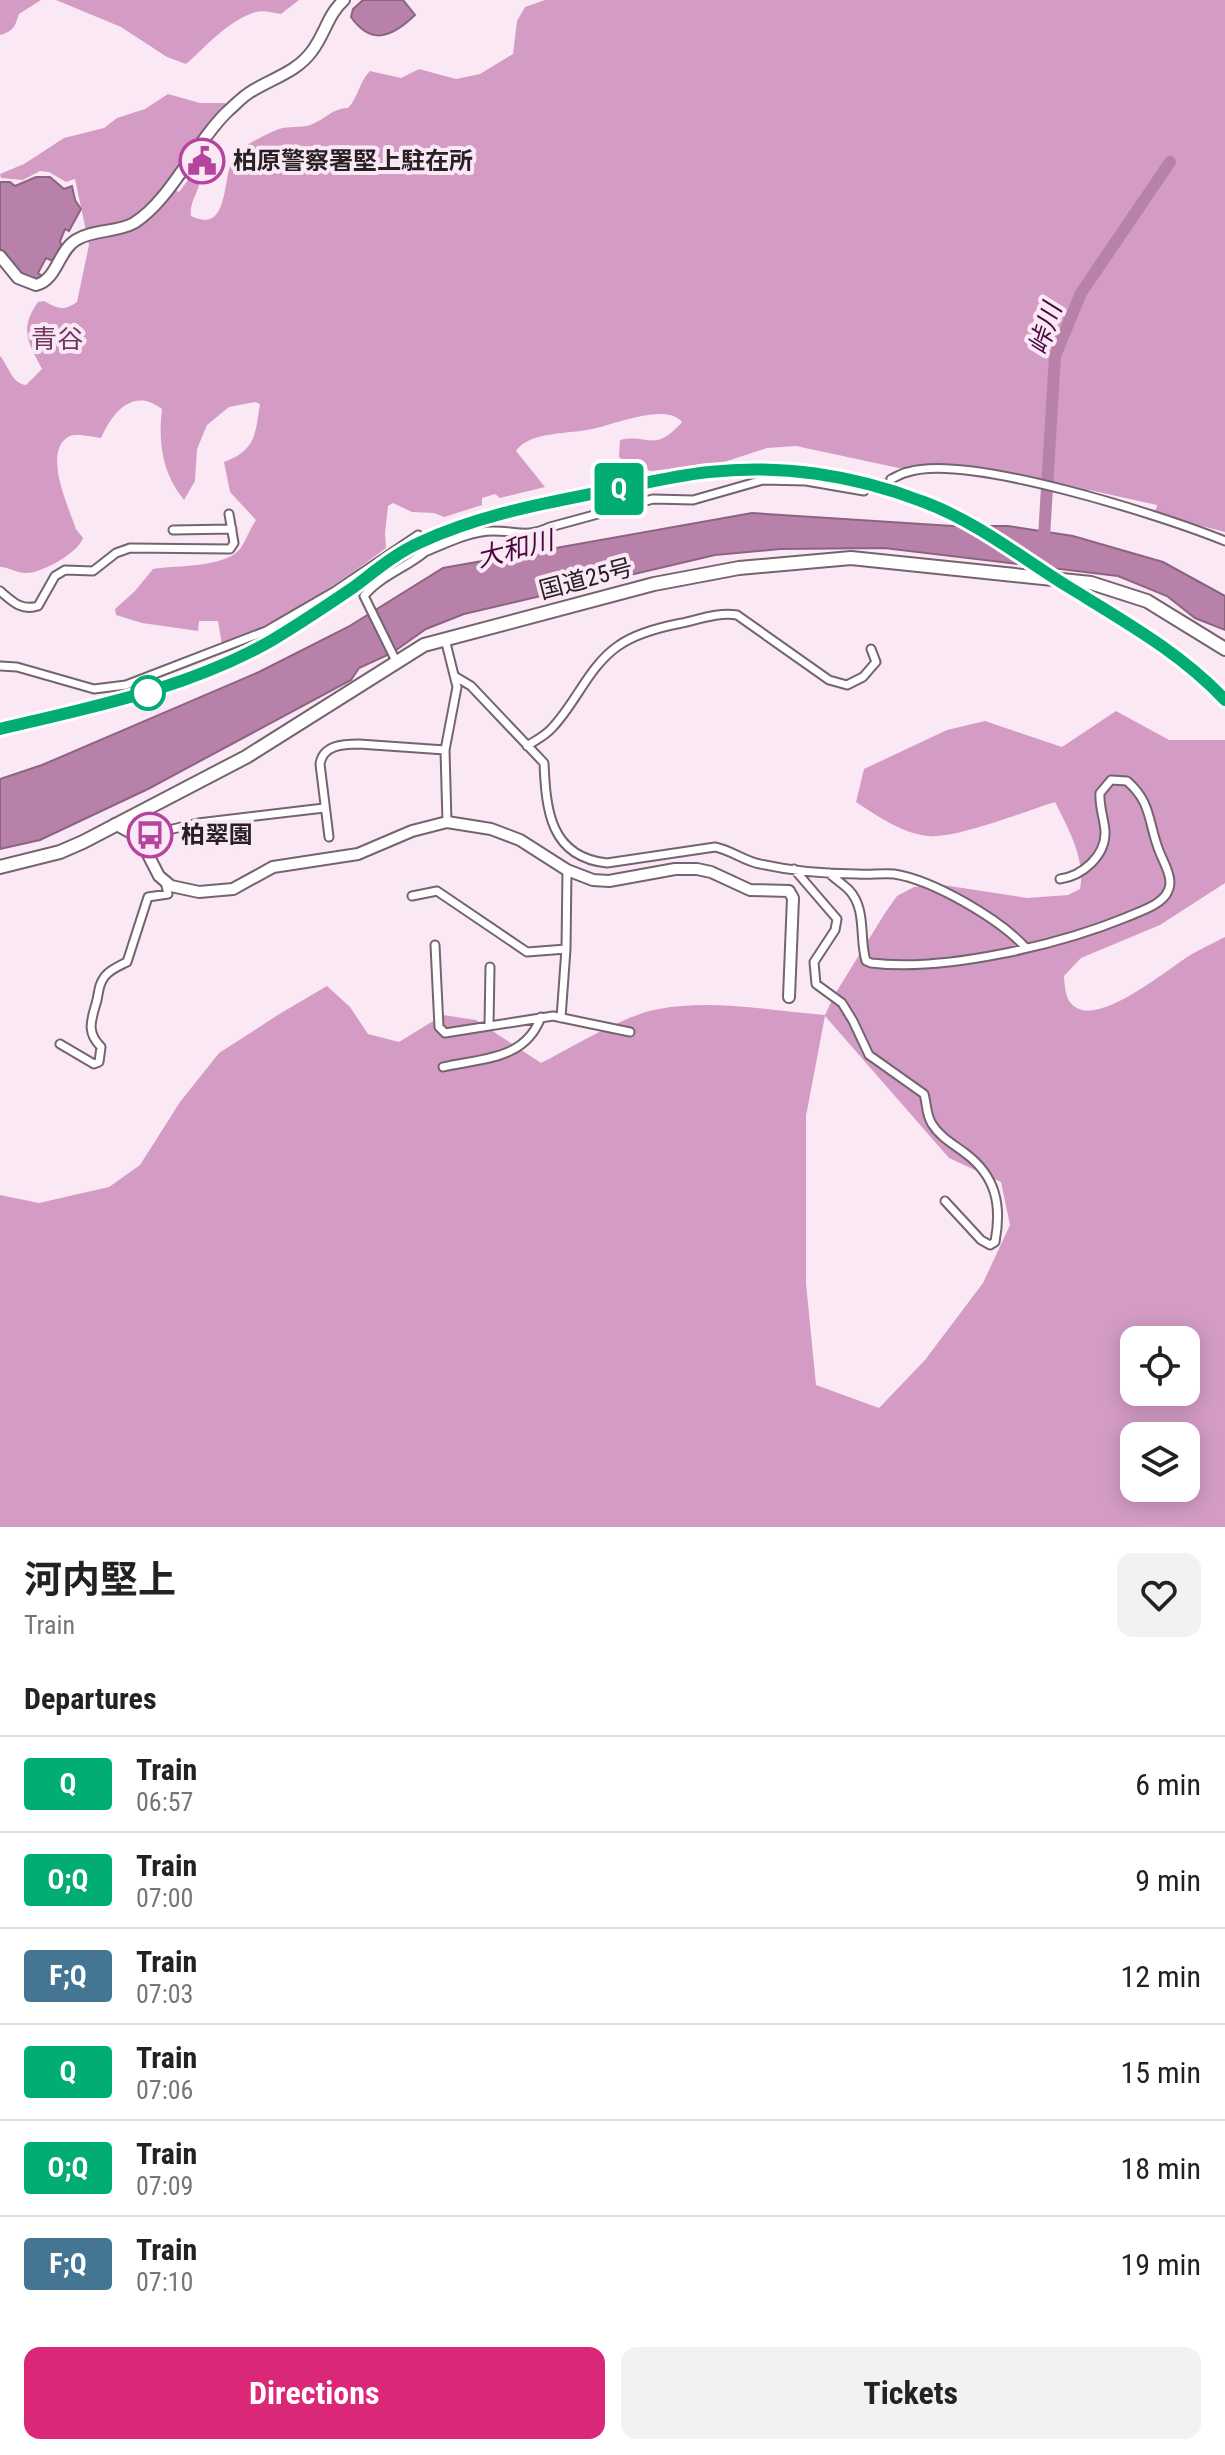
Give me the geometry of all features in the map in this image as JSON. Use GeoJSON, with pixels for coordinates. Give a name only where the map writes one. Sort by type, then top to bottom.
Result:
{"type":"FeatureCollection","features":[{"type":"Feature","properties":{"kind":"highway","name":"国道25号"},"geometry":{"type":"LineString","coordinates":[[0,867],[60,852],[246,757],[393,656],[445,639],[654,584],[739,568],[851,558],[1091,583],[1147,601],[1225,649]]}},
{"type":"Feature","properties":{"kind":"street"},"geometry":{"type":"LineString","coordinates":[[0,256],[18,278],[36,285],[48,280],[76,240],[115,231],[135,222],[151,208],[225,114],[249,92],[297,68],[313,51],[334,9],[344,0]]}},
{"type":"Feature","properties":{"kind":"street"},"geometry":{"type":"LineString","coordinates":[[891,479],[909,471],[939,470],[968,471],[1022,480],[1123,507],[1225,541]]}},
{"type":"Feature","properties":{"kind":"street"},"geometry":{"type":"LineString","coordinates":[[393,656],[364,596],[425,552],[464,536],[492,531],[535,534],[550,527],[653,499],[693,500],[763,480],[806,481],[864,491]]}},
{"type":"Feature","properties":{"kind":"street"},"geometry":{"type":"LineString","coordinates":[[0,591],[15,604],[27,609],[38,606],[55,576],[65,570],[93,571],[116,553],[130,548],[230,549],[234,543],[229,514]]}},
{"type":"Feature","properties":{"kind":"street"},"geometry":{"type":"LineString","coordinates":[[173,530],[232,529]]}},
{"type":"Feature","properties":{"kind":"street"},"geometry":{"type":"LineString","coordinates":[[0,666],[17,667],[94,689],[126,685],[221,651],[266,631],[335,591],[418,535],[425,552]]}},
{"type":"Feature","properties":{"kind":"street"},"geometry":{"type":"LineString","coordinates":[[527,746],[555,726],[603,658],[635,636],[671,625],[725,613],[737,615],[829,680],[847,685],[863,677],[876,662],[871,649]]}},
{"type":"Feature","properties":{"kind":"street"},"geometry":{"type":"LineString","coordinates":[[445,639],[457,687],[445,750],[447,822]]}},
{"type":"Feature","properties":{"kind":"street"},"geometry":{"type":"LineString","coordinates":[[456,677],[471,686],[544,763],[545,798],[550,823],[574,853],[607,863],[715,847],[728,849],[758,864],[829,873],[894,874],[916,880],[983,913],[1026,948]]}},
{"type":"Feature","properties":{"kind":"street"},"geometry":{"type":"LineString","coordinates":[[329,837],[320,764],[321,757],[330,749],[346,744],[445,750]]}},
{"type":"Feature","properties":{"kind":"street"},"geometry":{"type":"LineString","coordinates":[[829,873],[848,888],[857,906],[866,961],[911,964],[1026,948],[1089,932],[1147,908],[1169,891],[1170,879],[1141,792],[1127,781],[1111,780],[1100,793],[1105,836],[1102,847],[1087,868],[1069,878],[1060,879]]}},
{"type":"Feature","properties":{"kind":"street"},"geometry":{"type":"LineString","coordinates":[[139,837],[198,823],[324,808]]}},
{"type":"Feature","properties":{"kind":"street"},"geometry":{"type":"LineString","coordinates":[[115,824],[139,837],[148,860],[164,881],[171,886],[199,892],[233,889],[273,867],[358,854],[412,831],[447,822],[491,829],[520,840],[567,870],[593,880],[609,881],[675,869],[697,869],[750,890],[789,891],[793,898],[789,997]]}},
{"type":"Feature","properties":{"kind":"street"},"geometry":{"type":"LineString","coordinates":[[794,869],[837,919],[835,930],[814,962],[816,984],[842,1003],[869,1055],[924,1094],[928,1117],[940,1135],[979,1164],[988,1175],[997,1206],[995,1242],[990,1245],[981,1240],[945,1201]]}},
{"type":"Feature","properties":{"kind":"street"},"geometry":{"type":"LineString","coordinates":[[561,1018],[567,870]]}},
{"type":"Feature","properties":{"kind":"street"},"geometry":{"type":"LineString","coordinates":[[60,1044],[94,1064],[99,1062],[101,1047],[90,1031],[99,985],[110,970],[127,962],[148,897],[168,894],[164,881]]}},
{"type":"Feature","properties":{"kind":"street"},"geometry":{"type":"LineString","coordinates":[[412,896],[437,891],[527,952],[566,949]]}},
{"type":"Feature","properties":{"kind":"street"},"geometry":{"type":"LineString","coordinates":[[435,945],[439,1027],[445,1033],[541,1017],[630,1032]]}},
{"type":"Feature","properties":{"kind":"street"},"geometry":{"type":"LineString","coordinates":[[489,1026],[490,967]]}},
{"type":"Feature","properties":{"kind":"street"},"geometry":{"type":"LineString","coordinates":[[443,1067],[516,1050],[536,1031],[541,1017]]}},
{"type":"Feature","properties":{"kind":"shaded area"},"geometry":{"type":"Polygon","coordinates":[[[0,0],[41,0],[19,14],[13,28],[0,35],[0,0]]]}},
{"type":"Feature","properties":{"kind":"shaded area"},"geometry":{"type":"Polygon","coordinates":[[[56,0],[299,0],[281,14],[259,11],[236,21],[186,64],[167,57],[121,27],[56,0]]]}},
{"type":"Feature","properties":{"kind":"shaded area"},"geometry":{"type":"Polygon","coordinates":[[[363,0],[403,0],[415,15],[391,33],[375,35],[351,17],[353,9],[363,0]]]}},
{"type":"Feature","properties":{"kind":"shaded area"},"geometry":{"type":"Polygon","coordinates":[[[545,0],[1225,0],[1225,532],[1155,514],[1157,505],[1089,490],[1087,494],[948,464],[908,470],[796,446],[767,448],[721,463],[651,471],[628,464],[619,457],[620,440],[658,440],[682,422],[674,416],[652,414],[592,429],[540,437],[522,445],[516,451],[545,487],[500,498],[495,494],[482,498],[482,505],[444,517],[434,513],[412,512],[393,503],[388,506],[386,548],[307,602],[222,645],[218,621],[199,621],[198,631],[142,623],[116,615],[115,609],[153,569],[212,563],[240,549],[256,520],[230,492],[224,462],[248,447],[257,424],[260,404],[255,402],[229,407],[207,425],[197,449],[195,481],[184,500],[171,479],[163,457],[162,409],[142,401],[133,402],[118,412],[101,438],[73,435],[62,443],[57,466],[63,494],[76,529],[83,538],[80,544],[58,562],[40,570],[25,573],[0,567],[0,356],[21,384],[26,385],[42,369],[28,336],[32,312],[38,302],[64,308],[77,302],[89,245],[75,179],[66,182],[49,172],[40,171],[23,180],[1,178],[0,174],[24,164],[64,138],[104,128],[117,118],[145,109],[168,94],[200,103],[225,103],[228,107],[164,185],[179,192],[188,180],[200,175],[191,216],[204,220],[214,217],[223,199],[231,162],[245,147],[279,129],[310,125],[337,110],[348,108],[370,71],[401,78],[419,69],[456,79],[480,74],[513,54],[517,21],[525,7],[545,0]]]}},
{"type":"Feature","properties":{"kind":"shaded area"},"geometry":{"type":"Polygon","coordinates":[[[36,177],[50,177],[64,189],[72,186],[81,209],[69,231],[65,229],[60,241],[62,247],[53,261],[46,258],[38,273],[45,278],[36,282],[21,276],[0,252],[0,182],[10,182],[15,186],[36,177]]]}},
{"type":"Feature","properties":{"kind":"shaded area"},"geometry":{"type":"Polygon","coordinates":[[[752,513],[953,526],[1008,526],[1073,536],[1163,562],[1225,596],[1225,630],[1195,618],[1167,596],[1118,576],[884,548],[780,549],[715,555],[464,614],[426,629],[392,653],[359,668],[351,680],[148,789],[40,840],[0,849],[0,779],[42,765],[259,672],[348,627],[443,568],[752,513]]]}},
{"type":"Feature","properties":{"kind":"shaded area"},"geometry":{"type":"Polygon","coordinates":[[[1116,711],[1169,740],[1225,740],[1225,883],[1160,925],[1081,958],[1064,976],[1066,994],[1073,1005],[1089,1011],[1103,1008],[1136,992],[1192,954],[1225,937],[1225,1527],[0,1527],[0,1195],[39,1203],[109,1187],[140,1165],[180,1102],[219,1053],[327,986],[350,1007],[368,1034],[399,1042],[443,1015],[476,1020],[541,1063],[616,1024],[659,1009],[721,1005],[825,1015],[885,913],[897,896],[914,887],[943,885],[1027,898],[1068,895],[1080,889],[1078,856],[1055,802],[991,824],[929,836],[891,824],[856,802],[864,769],[947,730],[985,721],[1062,747],[1116,711]],[[825,1016],[806,1116],[806,1283],[816,1385],[879,1408],[925,1360],[983,1283],[1010,1225],[1001,1182],[949,1158],[825,1016]]]}},
{"type":"Feature","properties":{"kind":"waterway","name":"峠川"},"geometry":{"type":"LineString","coordinates":[[1044,537],[1055,356],[1081,293],[1170,162]]}},
{"type":"Feature","properties":{"kind":"tunnel"},"geometry":{"type":"LineString","coordinates":[[864,491],[891,479]]}},
{"type":"Feature","properties":{"kind":"railway"},"geometry":{"type":"LineString","coordinates":[[0,727],[138,693],[238,655],[327,602],[409,545],[463,520],[531,502],[716,467],[755,464],[802,466],[890,486],[971,522],[1087,593]]}},
{"type":"Feature","properties":{"kind":"railway"},"geometry":{"type":"LineString","coordinates":[[1162,646],[1225,700]]}},
{"type":"Feature","properties":{"kind":"train","name":"Q"},"geometry":{"type":"LineString","coordinates":[[0,729],[125,700],[220,666],[268,642],[405,549],[469,522],[552,501],[663,480],[708,472],[763,469],[840,478],[920,500],[946,512],[1021,555],[1162,646],[1225,700]]}},
{"type":"Feature","properties":{"kind":"place","name":"柏原警察署堅上駐在所"},"geometry":{"type":"Point","coordinates":[202,161]}},
{"type":"Feature","properties":{"kind":"place","name":"柏翠園"},"geometry":{"type":"Point","coordinates":[150,835]}},
{"type":"Feature","properties":{"kind":"district","name":"青谷"},"geometry":{"type":"Point","coordinates":[57,339]}},
{"type":"Feature","properties":{"kind":"water label","name":"大和川"},"geometry":{"type":"Point","coordinates":[515,549]}}]}
